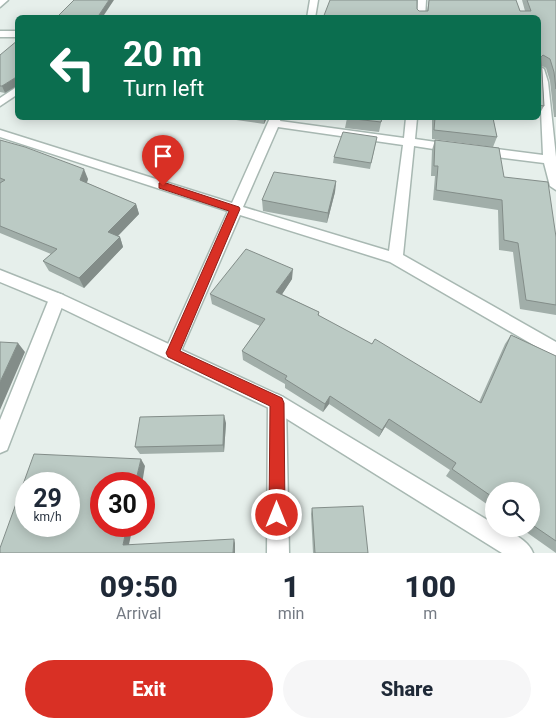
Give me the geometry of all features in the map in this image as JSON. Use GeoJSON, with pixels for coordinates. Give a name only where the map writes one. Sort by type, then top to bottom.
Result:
{"type":"FeatureCollection","features":[{"type":"Feature","properties":{"kind":"street"},"geometry":{"type":"LineString","coordinates":[[0,6],[4,0]]}},
{"type":"Feature","properties":{"kind":"street"},"geometry":{"type":"LineString","coordinates":[[312,15],[314,0]]}},
{"type":"Feature","properties":{"kind":"street"},"geometry":{"type":"LineString","coordinates":[[421,15],[422,0]]}},
{"type":"Feature","properties":{"kind":"street"},"geometry":{"type":"LineString","coordinates":[[0,34],[15,34]]}},
{"type":"Feature","properties":{"kind":"street"},"geometry":{"type":"LineString","coordinates":[[556,84],[541,82],[556,186]]}},
{"type":"Feature","properties":{"kind":"street"},"geometry":{"type":"LineString","coordinates":[[0,103],[15,91]]}},
{"type":"Feature","properties":{"kind":"street"},"geometry":{"type":"LineString","coordinates":[[172,353],[275,120],[409,142],[553,160]]}},
{"type":"Feature","properties":{"kind":"street"},"geometry":{"type":"LineString","coordinates":[[395,258],[412,120]]}},
{"type":"Feature","properties":{"kind":"street"},"geometry":{"type":"LineString","coordinates":[[0,133],[235,209],[395,258],[556,351]]}},
{"type":"Feature","properties":{"kind":"street"},"geometry":{"type":"LineString","coordinates":[[0,276],[58,299],[277,403],[522,553]]}},
{"type":"Feature","properties":{"kind":"street"},"geometry":{"type":"LineString","coordinates":[[0,443],[58,299]]}},
{"type":"Feature","properties":{"kind":"street"},"geometry":{"type":"LineString","coordinates":[[277,403],[278,553]]}},
{"type":"Feature","properties":{"kind":"building"},"geometry":{"type":"Polygon","coordinates":[[[74,0],[109,0],[99,15],[59,15],[74,0]]]}},
{"type":"Feature","properties":{"kind":"building"},"geometry":{"type":"Polygon","coordinates":[[[330,0],[417,0],[417,9],[419,11],[428,11],[429,0],[516,0],[520,11],[531,11],[527,0],[556,0],[556,89],[550,59],[543,55],[541,57],[541,15],[324,15],[330,0]]]}},
{"type":"Feature","properties":{"kind":"building"},"geometry":{"type":"Polygon","coordinates":[[[15,42],[15,78],[2,86],[0,86],[0,55],[15,42]]]}},
{"type":"Feature","properties":{"kind":"building"},"geometry":{"type":"Polygon","coordinates":[[[541,57],[544,106],[541,105],[541,57]]]}},
{"type":"Feature","properties":{"kind":"building"},"geometry":{"type":"Polygon","coordinates":[[[364,120],[382,120],[381,122],[364,120]]]}},
{"type":"Feature","properties":{"kind":"building"},"geometry":{"type":"Polygon","coordinates":[[[435,120],[493,120],[497,137],[434,130],[435,120]]]}},
{"type":"Feature","properties":{"kind":"building"},"geometry":{"type":"Polygon","coordinates":[[[343,132],[377,137],[371,163],[334,157],[343,132]]]}},
{"type":"Feature","properties":{"kind":"building"},"geometry":{"type":"Polygon","coordinates":[[[0,140],[25,147],[84,169],[80,180],[136,204],[108,232],[120,237],[79,278],[43,261],[57,249],[0,226],[0,183],[5,180],[0,178],[0,140]]]}},
{"type":"Feature","properties":{"kind":"building"},"geometry":{"type":"Polygon","coordinates":[[[435,140],[499,148],[504,177],[548,182],[556,237],[556,305],[526,300],[518,243],[504,240],[502,200],[436,190],[438,166],[434,166],[435,140]]]}},
{"type":"Feature","properties":{"kind":"building"},"geometry":{"type":"Polygon","coordinates":[[[274,172],[336,181],[328,213],[262,200],[274,172]]]}},
{"type":"Feature","properties":{"kind":"building"},"geometry":{"type":"Polygon","coordinates":[[[246,249],[293,269],[276,292],[319,312],[318,315],[372,344],[375,339],[481,403],[511,335],[556,356],[556,541],[540,530],[540,482],[485,482],[485,492],[452,469],[456,463],[389,419],[382,430],[330,396],[325,404],[285,379],[287,376],[242,351],[265,319],[210,294],[246,249]]]}},
{"type":"Feature","properties":{"kind":"building"},"geometry":{"type":"Polygon","coordinates":[[[0,342],[18,343],[0,382],[0,342]]]}},
{"type":"Feature","properties":{"kind":"building"},"geometry":{"type":"Polygon","coordinates":[[[224,415],[223,445],[135,447],[140,417],[224,415]]]}},
{"type":"Feature","properties":{"kind":"building"},"geometry":{"type":"Polygon","coordinates":[[[34,454],[141,459],[138,472],[90,472],[90,537],[125,537],[123,545],[234,539],[233,553],[0,553],[0,548],[15,507],[15,537],[80,537],[80,472],[27,472],[34,454]]]}},
{"type":"Feature","properties":{"kind":"building"},"geometry":{"type":"Polygon","coordinates":[[[363,506],[368,553],[315,553],[312,508],[363,506]]]}},
{"type":"Feature","properties":{"kind":"route"},"geometry":{"type":"LineString","coordinates":[[163,186],[235,209],[172,353],[277,403],[277,515]]}}]}
